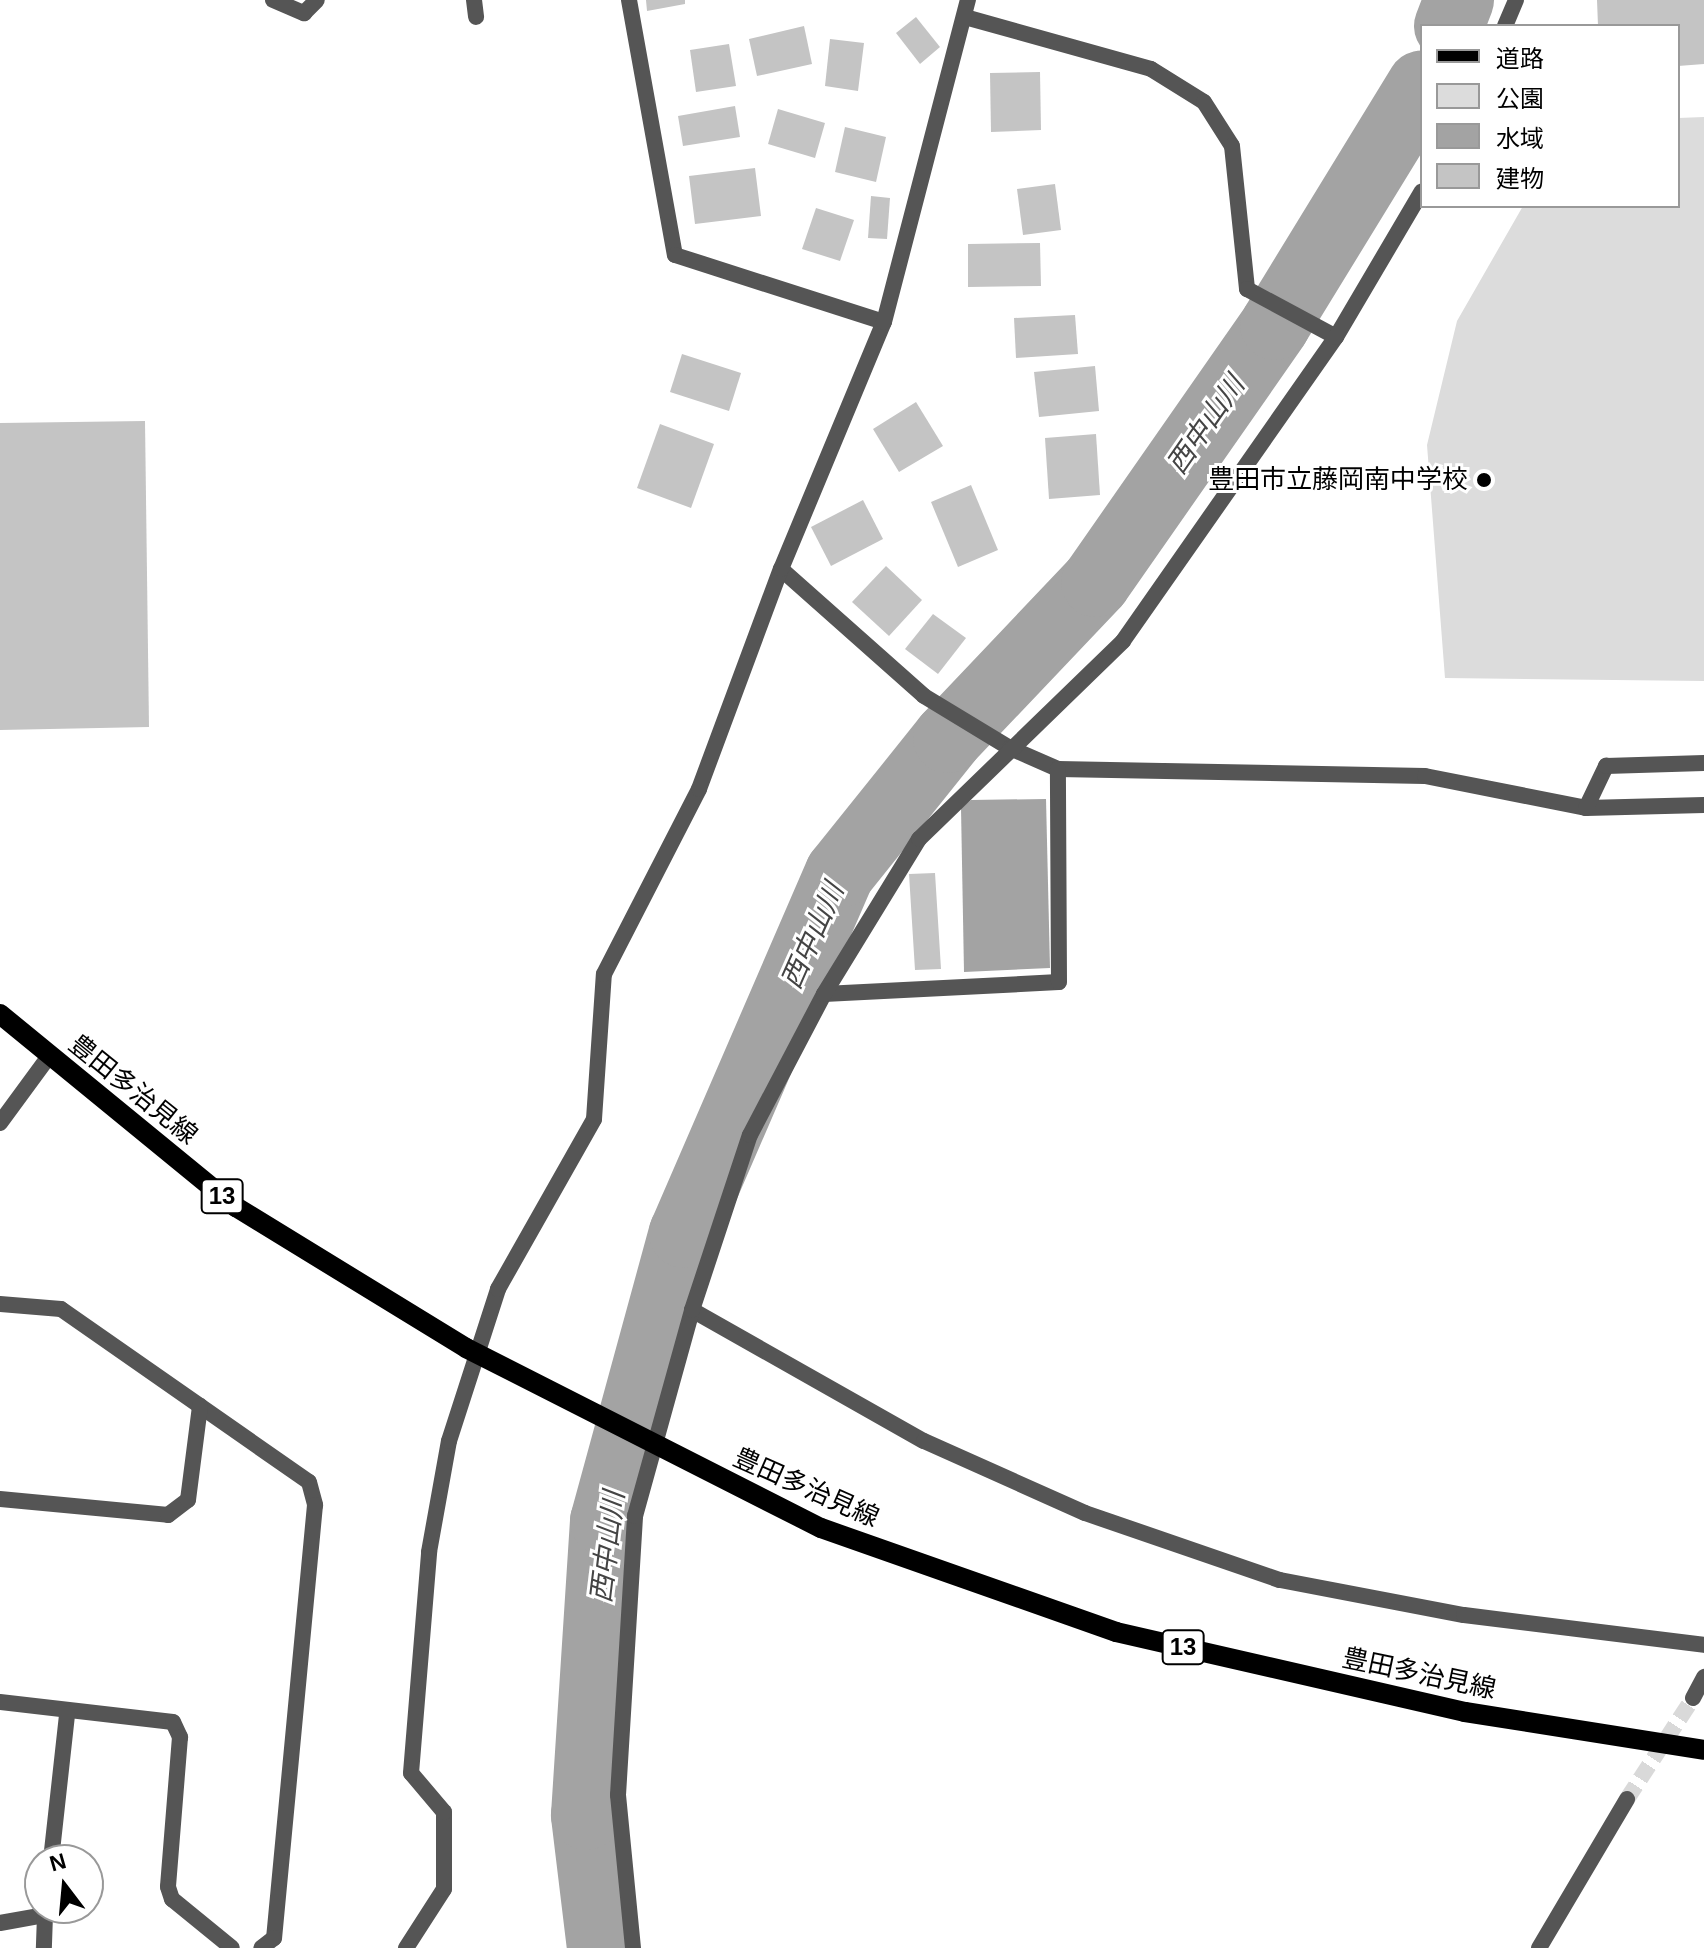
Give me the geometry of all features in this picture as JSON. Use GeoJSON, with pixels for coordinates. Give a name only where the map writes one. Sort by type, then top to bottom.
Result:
{"type":"FeatureCollection","features":[{"type":"Feature","properties":{"kind":"main road","name":"豊田多治見線"},"geometry":{"type":"LineString","coordinates":[[0,1014],[236,1207],[466,1348],[821,1528],[1116,1632],[1465,1712],[1704,1750]]}},
{"type":"Feature","properties":{"kind":"street"},"geometry":{"type":"LineString","coordinates":[[273,0],[304,13],[317,0]]}},
{"type":"Feature","properties":{"kind":"street"},"geometry":{"type":"LineString","coordinates":[[474,0],[476,17]]}},
{"type":"Feature","properties":{"kind":"street"},"geometry":{"type":"LineString","coordinates":[[629,0],[675,255],[884,322]]}},
{"type":"Feature","properties":{"kind":"street"},"geometry":{"type":"LineString","coordinates":[[1506,24],[1516,0]]}},
{"type":"Feature","properties":{"kind":"street"},"geometry":{"type":"LineString","coordinates":[[406,1948],[444,1889],[444,1812],[411,1773],[429,1552],[449,1441],[498,1289],[594,1119],[604,974],[699,789],[781,569],[884,322],[967,8],[1151,69],[1204,102],[1232,146],[1247,289],[1336,337]]}},
{"type":"Feature","properties":{"kind":"street"},"geometry":{"type":"LineString","coordinates":[[633,1948],[618,1795],[635,1516],[692,1310],[750,1135],[824,994],[919,839],[1123,641],[1336,337],[1420,194]]}},
{"type":"Feature","properties":{"kind":"street"},"geometry":{"type":"LineString","coordinates":[[781,569],[924,696],[1010,748],[1058,769],[1425,776],[1586,808],[1704,805]]}},
{"type":"Feature","properties":{"kind":"street"},"geometry":{"type":"LineString","coordinates":[[1586,808],[1606,766],[1704,763]]}},
{"type":"Feature","properties":{"kind":"street"},"geometry":{"type":"LineString","coordinates":[[824,994],[1059,982],[1058,769]]}},
{"type":"Feature","properties":{"kind":"street"},"geometry":{"type":"LineString","coordinates":[[0,1123],[50,1055]]}},
{"type":"Feature","properties":{"kind":"street"},"geometry":{"type":"LineString","coordinates":[[0,1304],[61,1309],[309,1482],[315,1505],[274,1938],[261,1948]]}},
{"type":"Feature","properties":{"kind":"street"},"geometry":{"type":"LineString","coordinates":[[692,1310],[924,1441],[1085,1513],[1280,1580],[1464,1615],[1704,1645]]}},
{"type":"Feature","properties":{"kind":"street"},"geometry":{"type":"LineString","coordinates":[[0,1499],[168,1515],[188,1500],[200,1406]]}},
{"type":"Feature","properties":{"kind":"street"},"geometry":{"type":"LineString","coordinates":[[1693,1698],[1704,1677]]}},
{"type":"Feature","properties":{"kind":"street"},"geometry":{"type":"LineString","coordinates":[[0,1702],[67,1714],[173,1722],[180,1737],[168,1887],[172,1899],[232,1948]]}},
{"type":"Feature","properties":{"kind":"street"},"geometry":{"type":"LineString","coordinates":[[53,1844],[67,1714]]}},
{"type":"Feature","properties":{"kind":"street"},"geometry":{"type":"LineString","coordinates":[[1539,1948],[1627,1799]]}},
{"type":"Feature","properties":{"kind":"street"},"geometry":{"type":"LineString","coordinates":[[0,1923],[24,1917]]}},
{"type":"Feature","properties":{"kind":"street"},"geometry":{"type":"LineString","coordinates":[[44,1948],[45,1924]]}},
{"type":"Feature","properties":{"kind":"green space"},"geometry":{"type":"Polygon","coordinates":[[[1704,117],[1704,681],[1445,678],[1427,445],[1457,321],[1522,208],[1680,208],[1680,118],[1704,117]]]}},
{"type":"Feature","properties":{"kind":"water"},"geometry":{"type":"Polygon","coordinates":[[[1046,799],[1050,968],[964,972],[961,808],[971,800],[1046,799]]]}},
{"type":"Feature","properties":{"kind":"building"},"geometry":{"type":"Polygon","coordinates":[[[646,0],[685,0],[685,4],[647,11],[646,0]]]}},
{"type":"Feature","properties":{"kind":"building"},"geometry":{"type":"Polygon","coordinates":[[[1597,0],[1704,0],[1704,64],[1680,66],[1680,24],[1598,24],[1597,0]]]}},
{"type":"Feature","properties":{"kind":"building"},"geometry":{"type":"Polygon","coordinates":[[[916,17],[940,47],[920,64],[896,33],[916,17]]]}},
{"type":"Feature","properties":{"kind":"building"},"geometry":{"type":"Polygon","coordinates":[[[804,26],[812,64],[757,76],[749,39],[804,26]]]}},
{"type":"Feature","properties":{"kind":"building"},"geometry":{"type":"Polygon","coordinates":[[[830,39],[864,43],[858,91],[825,86],[830,39]]]}},
{"type":"Feature","properties":{"kind":"building"},"geometry":{"type":"Polygon","coordinates":[[[729,44],[736,86],[696,92],[690,50],[729,44]]]}},
{"type":"Feature","properties":{"kind":"building"},"geometry":{"type":"Polygon","coordinates":[[[1040,72],[1041,130],[991,132],[990,73],[1040,72]]]}},
{"type":"Feature","properties":{"kind":"building"},"geometry":{"type":"Polygon","coordinates":[[[735,106],[740,137],[683,146],[678,116],[735,106]]]}},
{"type":"Feature","properties":{"kind":"building"},"geometry":{"type":"Polygon","coordinates":[[[778,109],[825,123],[815,158],[768,144],[778,109]]]}},
{"type":"Feature","properties":{"kind":"building"},"geometry":{"type":"Polygon","coordinates":[[[845,127],[886,137],[876,182],[835,172],[845,127]]]}},
{"type":"Feature","properties":{"kind":"building"},"geometry":{"type":"Polygon","coordinates":[[[755,168],[761,216],[695,224],[689,176],[755,168]]]}},
{"type":"Feature","properties":{"kind":"building"},"geometry":{"type":"Polygon","coordinates":[[[1055,184],[1061,230],[1023,235],[1017,189],[1055,184]]]}},
{"type":"Feature","properties":{"kind":"building"},"geometry":{"type":"Polygon","coordinates":[[[871,196],[890,198],[887,239],[868,238],[871,196]]]}},
{"type":"Feature","properties":{"kind":"building"},"geometry":{"type":"Polygon","coordinates":[[[816,208],[854,220],[840,261],[802,249],[816,208]]]}},
{"type":"Feature","properties":{"kind":"building"},"geometry":{"type":"Polygon","coordinates":[[[1040,243],[1041,286],[968,287],[968,244],[1040,243]]]}},
{"type":"Feature","properties":{"kind":"building"},"geometry":{"type":"Polygon","coordinates":[[[1075,315],[1078,354],[1016,358],[1014,318],[1075,315]]]}},
{"type":"Feature","properties":{"kind":"building"},"geometry":{"type":"Polygon","coordinates":[[[682,354],[741,373],[729,411],[670,392],[682,354]]]}},
{"type":"Feature","properties":{"kind":"building"},"geometry":{"type":"Polygon","coordinates":[[[1095,366],[1099,411],[1039,417],[1034,372],[1095,366]]]}},
{"type":"Feature","properties":{"kind":"building"},"geometry":{"type":"Polygon","coordinates":[[[916,402],[943,446],[899,472],[873,429],[916,402]]]}},
{"type":"Feature","properties":{"kind":"building"},"geometry":{"type":"Polygon","coordinates":[[[145,421],[149,727],[0,730],[0,423],[145,421]]]}},
{"type":"Feature","properties":{"kind":"building"},"geometry":{"type":"Polygon","coordinates":[[[660,424],[714,444],[691,508],[637,488],[660,424]]]}},
{"type":"Feature","properties":{"kind":"building"},"geometry":{"type":"Polygon","coordinates":[[[1096,434],[1100,495],[1049,499],[1045,438],[1096,434]]]}},
{"type":"Feature","properties":{"kind":"building"},"geometry":{"type":"Polygon","coordinates":[[[971,485],[998,550],[958,567],[931,502],[971,485]]]}},
{"type":"Feature","properties":{"kind":"building"},"geometry":{"type":"Polygon","coordinates":[[[863,500],[883,539],[831,566],[811,527],[863,500]]]}},
{"type":"Feature","properties":{"kind":"building"},"geometry":{"type":"Polygon","coordinates":[[[886,566],[922,600],[889,636],[852,602],[886,566]]]}},
{"type":"Feature","properties":{"kind":"building"},"geometry":{"type":"Polygon","coordinates":[[[933,614],[966,638],[938,674],[905,649],[933,614]]]}},
{"type":"Feature","properties":{"kind":"building"},"geometry":{"type":"Polygon","coordinates":[[[935,873],[941,969],[915,970],[909,874],[935,873]]]}},
{"type":"Feature","properties":{"kind":"waterway","name":"西中山川"},"geometry":{"type":"LineString","coordinates":[[1450,24],[1459,0]]}},
{"type":"Feature","properties":{"kind":"waterway","name":"西中山川"},"geometry":{"type":"LineString","coordinates":[[602,1948],[586,1815],[605,1521],[684,1233],[840,873],[948,738],[1096,582],[1275,325],[1420,88]]}},
{"type":"Feature","properties":{"kind":"tunnel"},"geometry":{"type":"LineString","coordinates":[[1627,1799],[1693,1698]]}},
{"type":"Feature","properties":{"kind":"place","name":"豊田市立藤岡南中学校"},"geometry":{"type":"Point","coordinates":[1484,480]}}]}
